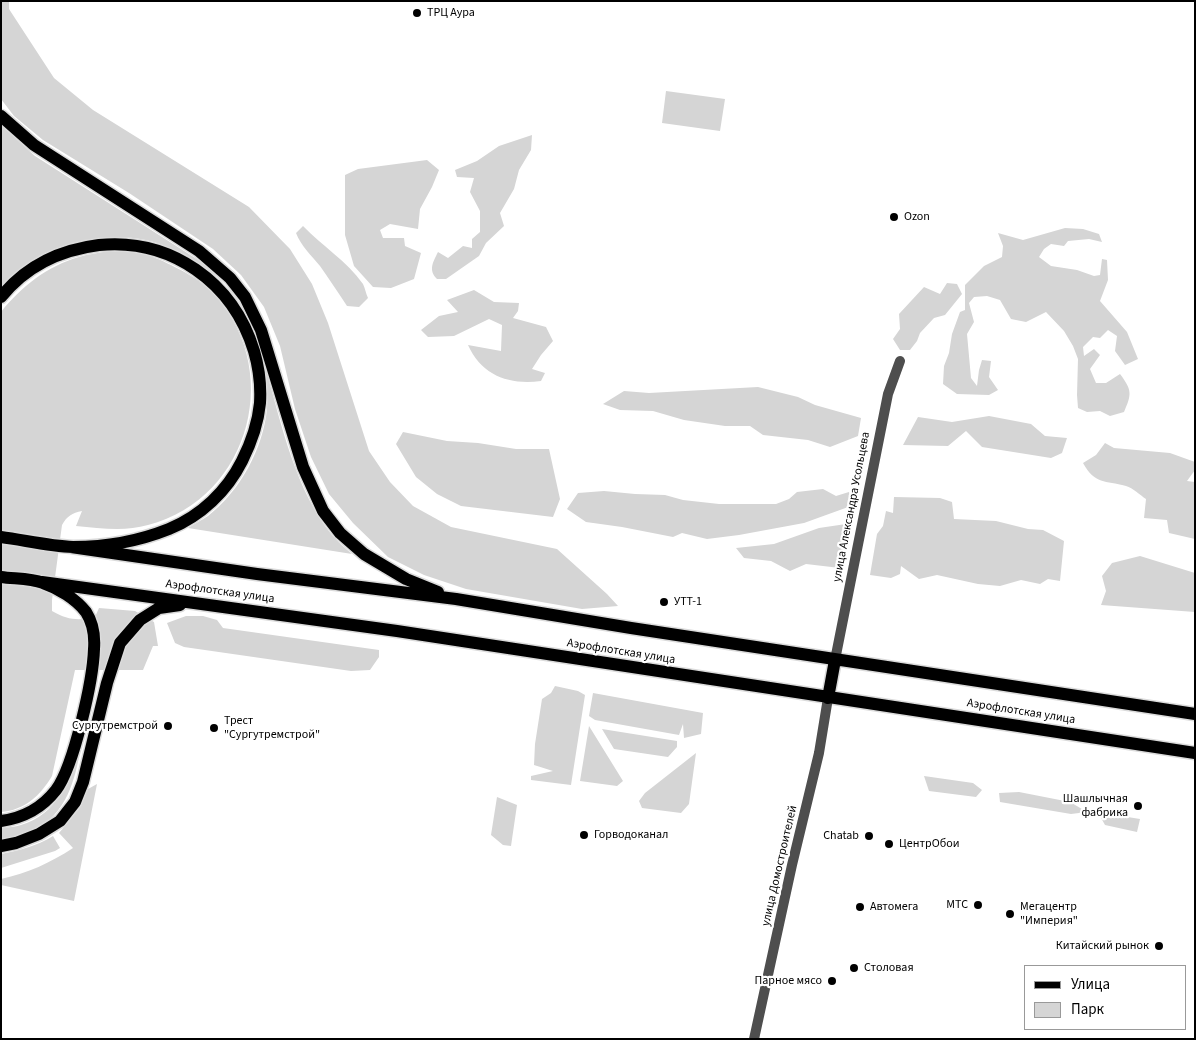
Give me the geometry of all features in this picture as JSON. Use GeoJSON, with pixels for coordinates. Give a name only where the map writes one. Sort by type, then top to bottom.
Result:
{"type":"FeatureCollection","features":[{"type":"Feature","properties":{"kind":"main road"},"geometry":{"type":"LineString","coordinates":[[1,116],[41,150],[199,251],[230,278],[251,308],[261,330],[303,467],[324,511],[340,533],[364,554],[406,579],[456,599]]}},
{"type":"Feature","properties":{"kind":"main road"},"geometry":{"type":"LineString","coordinates":[[1,297],[26,272],[50,258],[77,249],[109,244],[144,247],[169,255],[194,268],[216,286],[239,315],[246,327],[255,357],[259,373],[260,396],[258,418],[253,436],[234,476],[216,498],[188,520],[170,529],[124,542],[72,547],[1,537]]}},
{"type":"Feature","properties":{"kind":"main road","name":"Аэрофлотская улица"},"geometry":{"type":"LineString","coordinates":[[72,547],[257,574],[456,599],[835,660],[1195,714]]}},
{"type":"Feature","properties":{"kind":"main road","name":"Аэрофлотская улица"},"geometry":{"type":"LineString","coordinates":[[1,577],[42,582],[66,590],[213,605],[397,631],[1195,753]]}},
{"type":"Feature","properties":{"kind":"main road"},"geometry":{"type":"LineString","coordinates":[[1,821],[10,820],[42,806],[56,790],[62,779],[78,735],[92,676],[93,627],[86,613],[66,590]]}},
{"type":"Feature","properties":{"kind":"main road"},"geometry":{"type":"LineString","coordinates":[[1,846],[16,843],[39,834],[60,821],[75,802],[83,782],[107,683],[120,643],[140,620],[159,608],[176,605],[213,605]]}},
{"type":"Feature","properties":{"kind":"main road"},"geometry":{"type":"LineString","coordinates":[[828,698],[835,660]]}},
{"type":"Feature","properties":{"kind":"street","name":"улица Александра Усольцева"},"geometry":{"type":"LineString","coordinates":[[835,660],[888,394],[900,361]]}},
{"type":"Feature","properties":{"kind":"street","name":"улица Домостроителей"},"geometry":{"type":"LineString","coordinates":[[754,1039],[818,753],[828,698]]}},
{"type":"Feature","properties":{"kind":"green space"},"geometry":{"type":"Polygon","coordinates":[[[1,1],[9,1],[9,9],[54,78],[93,110],[249,207],[290,249],[312,284],[328,323],[369,451],[390,482],[413,506],[451,527],[557,549],[618,606],[582,609],[466,589],[424,575],[388,557],[353,523],[329,494],[311,457],[295,409],[280,346],[264,307],[241,275],[213,249],[129,193],[43,140],[14,116],[1,99],[1,1]]]}},
{"type":"Feature","properties":{"kind":"green space"},"geometry":{"type":"Polygon","coordinates":[[[666,91],[725,99],[720,131],[662,123],[666,91]]]}},
{"type":"Feature","properties":{"kind":"green space"},"geometry":{"type":"Polygon","coordinates":[[[1,125],[35,156],[203,263],[223,281],[192,259],[161,244],[128,238],[110,238],[90,240],[58,248],[26,266],[1,289],[1,125]]]}},
{"type":"Feature","properties":{"kind":"green space"},"geometry":{"type":"Polygon","coordinates":[[[532,135],[531,150],[519,170],[514,189],[500,213],[504,226],[486,243],[479,256],[446,279],[437,279],[432,269],[438,252],[448,258],[463,246],[472,248],[472,239],[480,232],[480,211],[470,192],[474,178],[457,177],[455,170],[477,161],[499,146],[532,135]]]}},
{"type":"Feature","properties":{"kind":"green space"},"geometry":{"type":"Polygon","coordinates":[[[427,160],[439,170],[420,209],[418,229],[390,224],[380,230],[383,238],[404,238],[405,246],[421,253],[414,279],[391,288],[373,287],[354,266],[345,235],[345,175],[358,169],[427,160]]]}},
{"type":"Feature","properties":{"kind":"green space"},"geometry":{"type":"Polygon","coordinates":[[[303,226],[350,268],[363,284],[368,298],[359,307],[347,306],[320,266],[303,246],[296,233],[303,226]]]}},
{"type":"Feature","properties":{"kind":"green space"},"geometry":{"type":"Polygon","coordinates":[[[1065,228],[1083,229],[1099,234],[1102,242],[1089,239],[1068,241],[1064,246],[1051,244],[1044,249],[1039,257],[1051,266],[1077,270],[1094,276],[1100,275],[1102,259],[1107,260],[1108,280],[1100,301],[1127,332],[1138,359],[1125,365],[1115,351],[1117,336],[1108,330],[1100,338],[1093,337],[1083,347],[1084,356],[1094,349],[1100,355],[1090,369],[1096,383],[1106,383],[1120,374],[1124,379],[1130,392],[1124,412],[1110,416],[1100,411],[1087,412],[1078,408],[1078,359],[1064,331],[1046,312],[1026,322],[1011,319],[1000,300],[987,296],[974,297],[969,303],[974,322],[967,334],[971,378],[977,386],[982,360],[991,361],[989,377],[998,390],[989,395],[957,394],[943,384],[944,366],[949,353],[952,334],[960,312],[965,310],[965,285],[984,266],[1002,257],[1003,246],[998,233],[1023,240],[1065,228]]]}},
{"type":"Feature","properties":{"kind":"green space"},"geometry":{"type":"Polygon","coordinates":[[[109,251],[136,252],[155,258],[186,273],[209,289],[233,320],[247,354],[251,390],[246,425],[233,459],[212,487],[184,510],[148,525],[112,529],[76,526],[82,511],[70,515],[62,525],[52,611],[68,618],[83,619],[95,617],[99,608],[135,611],[154,622],[158,646],[153,646],[143,670],[75,670],[52,776],[31,801],[10,811],[1,812],[1,312],[26,286],[56,266],[79,257],[109,251]]]}},
{"type":"Feature","properties":{"kind":"green space"},"geometry":{"type":"Polygon","coordinates":[[[947,283],[957,284],[962,294],[945,315],[934,318],[920,333],[910,350],[900,350],[893,339],[900,329],[899,314],[924,287],[940,294],[947,283]]]}},
{"type":"Feature","properties":{"kind":"green space"},"geometry":{"type":"Polygon","coordinates":[[[474,290],[494,302],[519,303],[518,311],[513,318],[546,327],[553,341],[532,369],[545,373],[541,381],[508,380],[489,371],[474,356],[468,345],[501,351],[502,325],[489,319],[454,336],[428,337],[421,330],[439,316],[458,312],[447,300],[474,290]]]}},
{"type":"Feature","properties":{"kind":"green space"},"geometry":{"type":"Polygon","coordinates":[[[266,370],[284,435],[308,498],[332,535],[352,554],[188,528],[220,506],[240,482],[255,454],[265,424],[267,404],[266,370]]]}},
{"type":"Feature","properties":{"kind":"green space"},"geometry":{"type":"Polygon","coordinates":[[[758,387],[798,397],[815,405],[861,418],[858,436],[830,447],[808,440],[763,435],[750,426],[725,426],[684,420],[653,411],[620,410],[603,404],[624,391],[649,393],[758,387]]]}},
{"type":"Feature","properties":{"kind":"green space"},"geometry":{"type":"Polygon","coordinates":[[[989,416],[1031,424],[1045,436],[1067,438],[1062,453],[1051,458],[982,447],[966,431],[948,446],[903,445],[918,417],[952,422],[989,416]]]}},
{"type":"Feature","properties":{"kind":"green space"},"geometry":{"type":"Polygon","coordinates":[[[403,432],[447,441],[478,443],[516,449],[549,449],[560,499],[553,517],[461,506],[437,494],[416,477],[396,444],[403,432]]]}},
{"type":"Feature","properties":{"kind":"green space"},"geometry":{"type":"Polygon","coordinates":[[[1105,443],[1114,448],[1170,453],[1195,462],[1195,470],[1187,481],[1195,482],[1195,539],[1169,533],[1167,520],[1144,518],[1146,499],[1126,486],[1101,481],[1087,470],[1083,463],[1096,455],[1105,443]]]}},
{"type":"Feature","properties":{"kind":"green space"},"geometry":{"type":"Polygon","coordinates":[[[823,489],[836,496],[849,492],[851,506],[804,523],[707,539],[682,533],[673,537],[586,522],[567,509],[578,493],[604,491],[665,495],[683,500],[719,504],[776,504],[789,499],[797,492],[823,489]]]}},
{"type":"Feature","properties":{"kind":"green space"},"geometry":{"type":"Polygon","coordinates":[[[894,497],[940,498],[952,502],[954,519],[996,521],[1028,529],[1043,530],[1064,541],[1060,581],[1048,579],[1040,584],[1021,580],[1000,586],[978,584],[937,575],[919,579],[901,566],[900,574],[891,578],[870,575],[877,534],[883,526],[886,511],[893,513],[894,497]]]}},
{"type":"Feature","properties":{"kind":"green space"},"geometry":{"type":"Polygon","coordinates":[[[846,524],[840,568],[806,564],[790,571],[771,561],[744,558],[736,548],[774,544],[819,528],[846,524]]]}},
{"type":"Feature","properties":{"kind":"green space"},"geometry":{"type":"Polygon","coordinates":[[[1140,556],[1195,573],[1195,612],[1101,605],[1106,591],[1102,576],[1112,563],[1140,556]]]}},
{"type":"Feature","properties":{"kind":"green space"},"geometry":{"type":"Polygon","coordinates":[[[186,616],[203,616],[217,620],[223,628],[379,650],[379,657],[370,670],[351,671],[184,647],[175,643],[167,623],[186,616]]]}},
{"type":"Feature","properties":{"kind":"green space"},"geometry":{"type":"Polygon","coordinates":[[[555,686],[578,691],[585,695],[571,785],[531,780],[531,776],[553,771],[534,765],[535,744],[542,699],[551,693],[555,686]]]}},
{"type":"Feature","properties":{"kind":"green space"},"geometry":{"type":"Polygon","coordinates":[[[593,693],[703,713],[701,734],[684,738],[683,724],[679,735],[595,720],[589,716],[593,693]]]}},
{"type":"Feature","properties":{"kind":"green space"},"geometry":{"type":"Polygon","coordinates":[[[589,726],[623,781],[617,786],[580,781],[589,726]]]}},
{"type":"Feature","properties":{"kind":"green space"},"geometry":{"type":"Polygon","coordinates":[[[602,729],[677,741],[677,747],[668,757],[614,749],[602,729]]]}},
{"type":"Feature","properties":{"kind":"green space"},"geometry":{"type":"Polygon","coordinates":[[[81,746],[72,784],[54,816],[32,831],[1,839],[1,828],[19,826],[34,820],[53,804],[67,783],[81,746]]]}},
{"type":"Feature","properties":{"kind":"green space"},"geometry":{"type":"Polygon","coordinates":[[[696,753],[689,804],[681,813],[642,808],[639,801],[645,793],[696,753]]]}},
{"type":"Feature","properties":{"kind":"green space"},"geometry":{"type":"Polygon","coordinates":[[[924,776],[973,783],[982,790],[976,797],[929,791],[924,776]]]}},
{"type":"Feature","properties":{"kind":"green space"},"geometry":{"type":"Polygon","coordinates":[[[97,784],[74,901],[1,885],[1,879],[38,867],[73,848],[59,833],[78,810],[88,789],[97,784]]]}},
{"type":"Feature","properties":{"kind":"green space"},"geometry":{"type":"Polygon","coordinates":[[[1019,792],[1070,802],[1087,812],[1071,814],[1000,802],[999,793],[1019,792]]]}},
{"type":"Feature","properties":{"kind":"green space"},"geometry":{"type":"Polygon","coordinates":[[[497,797],[517,805],[511,846],[503,845],[491,835],[497,797]]]}},
{"type":"Feature","properties":{"kind":"green space"},"geometry":{"type":"Polygon","coordinates":[[[1109,814],[1140,819],[1137,832],[1105,825],[1100,816],[1109,814]]]}},
{"type":"Feature","properties":{"kind":"green space"},"geometry":{"type":"Polygon","coordinates":[[[53,836],[60,848],[1,868],[1,854],[35,845],[53,836]]]}},
{"type":"Feature","properties":{"kind":"place","name":"ТРЦ Аура"},"geometry":{"type":"Point","coordinates":[417,13]}},
{"type":"Feature","properties":{"kind":"place","name":"Ozon"},"geometry":{"type":"Point","coordinates":[894,217]}},
{"type":"Feature","properties":{"kind":"place","name":"УТТ-1"},"geometry":{"type":"Point","coordinates":[664,602]}},
{"type":"Feature","properties":{"kind":"place","name":"Сургутремстрой"},"geometry":{"type":"Point","coordinates":[168,726]}},
{"type":"Feature","properties":{"kind":"place","name":"Трест \"Сургутремстрой\""},"geometry":{"type":"Point","coordinates":[214,728]}},
{"type":"Feature","properties":{"kind":"place","name":"Шашлычная фабрика"},"geometry":{"type":"Point","coordinates":[1138,806]}},
{"type":"Feature","properties":{"kind":"place","name":"Горводоканал"},"geometry":{"type":"Point","coordinates":[584,835]}},
{"type":"Feature","properties":{"kind":"place","name":"Chatab"},"geometry":{"type":"Point","coordinates":[869,836]}},
{"type":"Feature","properties":{"kind":"place","name":"ЦентрОбои"},"geometry":{"type":"Point","coordinates":[889,844]}},
{"type":"Feature","properties":{"kind":"place","name":"МТС"},"geometry":{"type":"Point","coordinates":[978,905]}},
{"type":"Feature","properties":{"kind":"place","name":"Автомега"},"geometry":{"type":"Point","coordinates":[860,907]}},
{"type":"Feature","properties":{"kind":"place","name":"Мегацентр \"Империя\""},"geometry":{"type":"Point","coordinates":[1010,914]}},
{"type":"Feature","properties":{"kind":"place","name":"Китайский рынок"},"geometry":{"type":"Point","coordinates":[1159,946]}},
{"type":"Feature","properties":{"kind":"place","name":"Столовая"},"geometry":{"type":"Point","coordinates":[854,968]}},
{"type":"Feature","properties":{"kind":"place","name":"Парное мясо"},"geometry":{"type":"Point","coordinates":[832,981]}}]}
